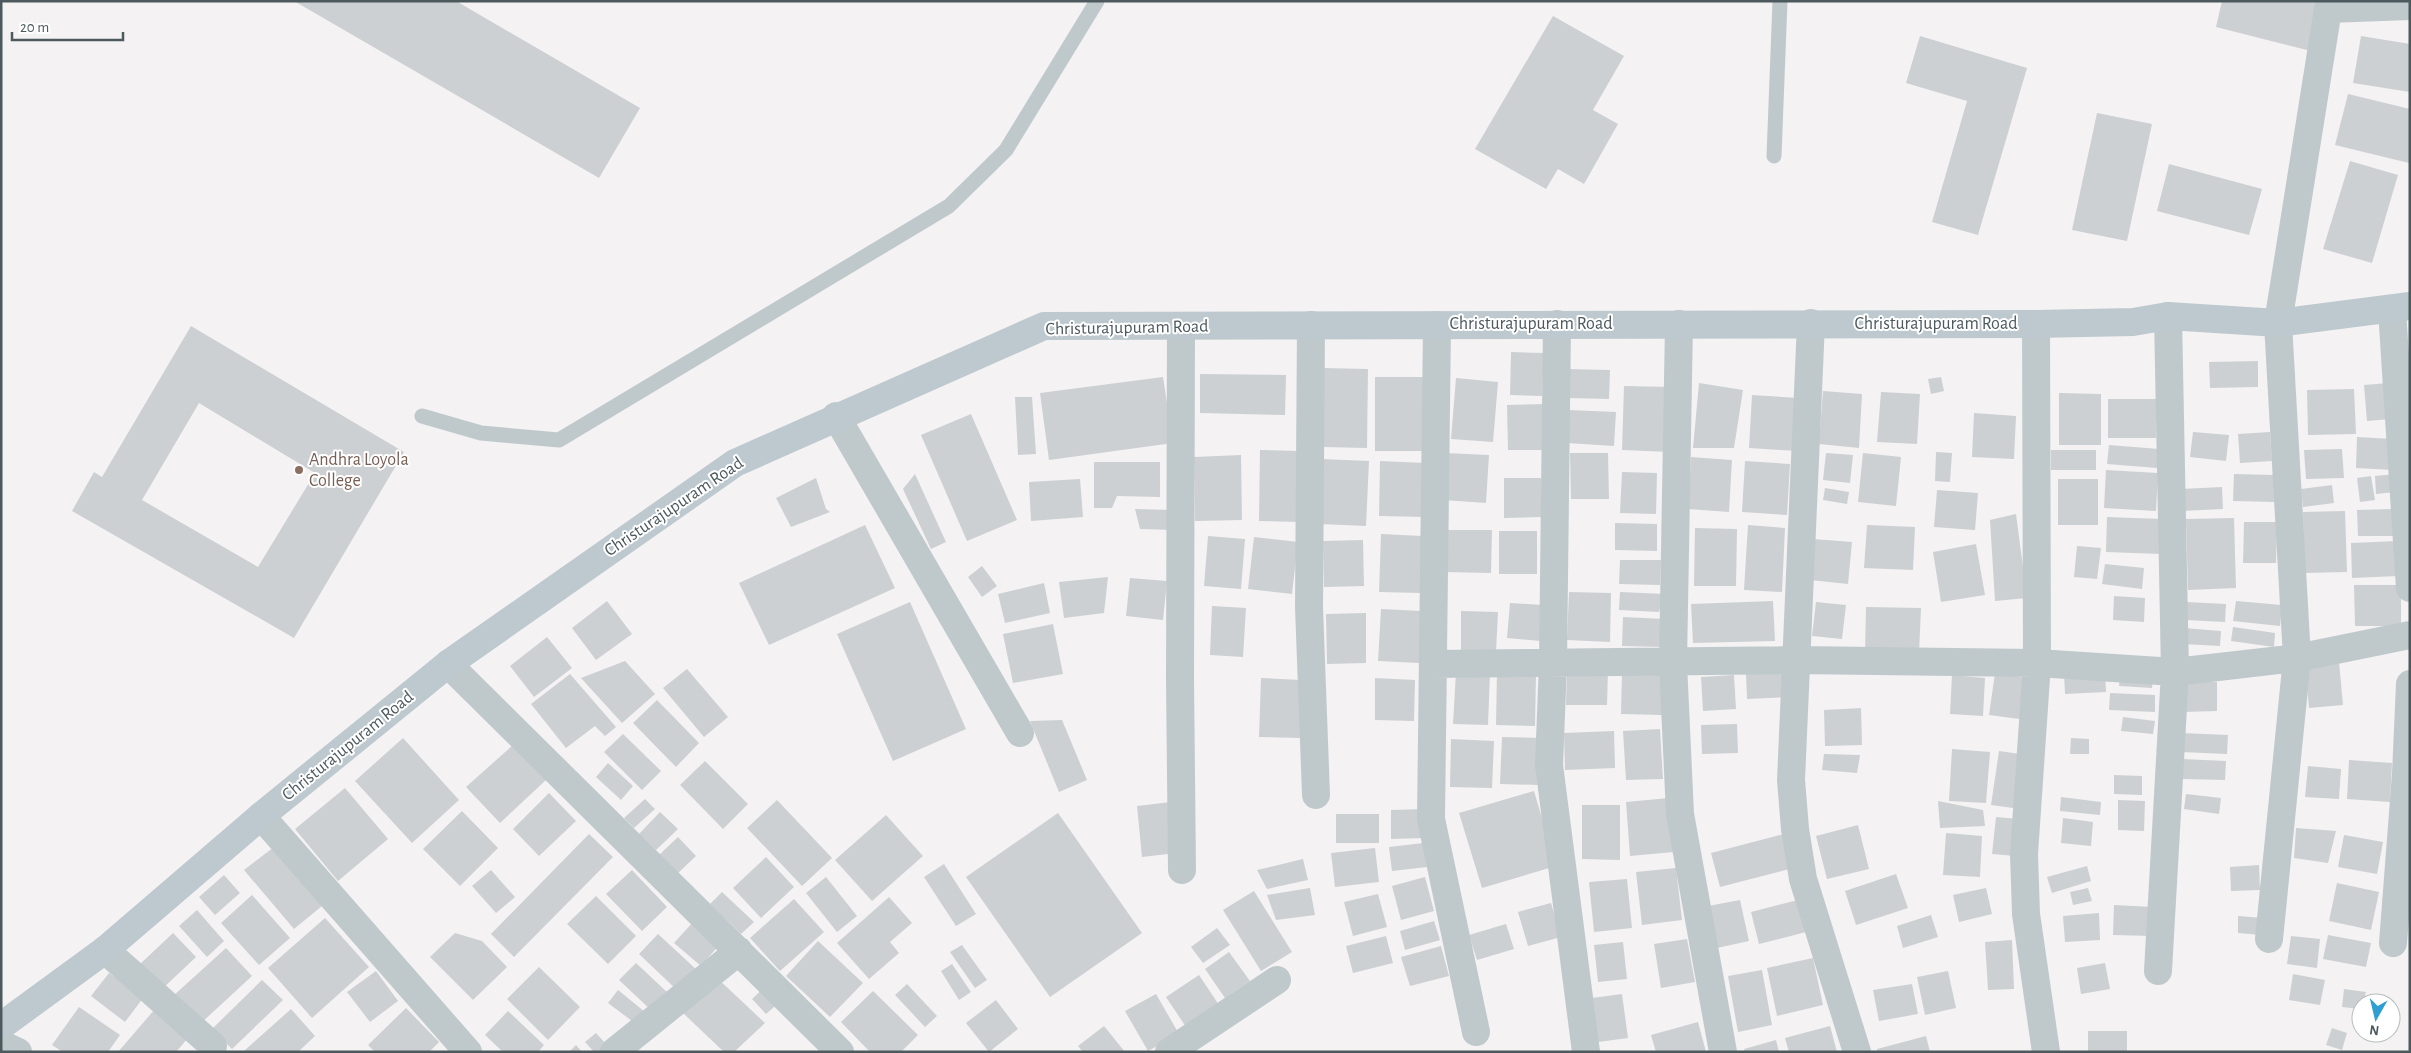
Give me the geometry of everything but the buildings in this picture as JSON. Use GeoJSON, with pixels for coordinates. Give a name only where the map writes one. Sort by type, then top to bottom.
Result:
{"type":"FeatureCollection","features":[{"type":"Feature","properties":{"kind":"street"},"geometry":{"type":"LineString","coordinates":[[2269,939],[2297,658],[2278,323],[2329,5],[2410,6]]}},
{"type":"Feature","properties":{"kind":"street"},"geometry":{"type":"LineString","coordinates":[[2401,308],[2410,588]]}},
{"type":"Feature","properties":{"kind":"street","name":"Christurajupuram Road"},"geometry":{"type":"LineString","coordinates":[[1,1026],[105,950],[261,816],[448,664],[735,463],[836,416],[1044,326],[2036,324],[2133,322],[2168,316],[2278,323],[2401,308]]}},
{"type":"Feature","properties":{"kind":"street"},"geometry":{"type":"LineString","coordinates":[[2158,971],[2175,672],[2168,316]]}},
{"type":"Feature","properties":{"kind":"street"},"geometry":{"type":"LineString","coordinates":[[1811,323],[1791,780],[1795,829],[1803,879],[1857,1052]]}},
{"type":"Feature","properties":{"kind":"street"},"geometry":{"type":"LineString","coordinates":[[1557,324],[1553,664],[1549,765],[1586,1052]]}},
{"type":"Feature","properties":{"kind":"street"},"geometry":{"type":"LineString","coordinates":[[1680,324],[1673,663],[1680,814],[1723,1052]]}},
{"type":"Feature","properties":{"kind":"street"},"geometry":{"type":"LineString","coordinates":[[2036,324],[2036,663],[2024,854],[2026,914],[2046,1052]]}},
{"type":"Feature","properties":{"kind":"street"},"geometry":{"type":"LineString","coordinates":[[1311,325],[1309,607],[1316,795]]}},
{"type":"Feature","properties":{"kind":"street"},"geometry":{"type":"LineString","coordinates":[[1437,325],[1431,819],[1476,1032]]}},
{"type":"Feature","properties":{"kind":"street"},"geometry":{"type":"LineString","coordinates":[[1181,326],[1180,679],[1182,870]]}},
{"type":"Feature","properties":{"kind":"street"},"geometry":{"type":"LineString","coordinates":[[836,416],[1020,733]]}},
{"type":"Feature","properties":{"kind":"street"},"geometry":{"type":"LineString","coordinates":[[1433,664],[1673,663],[1796,660],[2036,663],[2175,672],[2297,658],[2410,635]]}},
{"type":"Feature","properties":{"kind":"street"},"geometry":{"type":"LineString","coordinates":[[448,664],[840,1052]]}},
{"type":"Feature","properties":{"kind":"street"},"geometry":{"type":"LineString","coordinates":[[2393,943],[2406,774],[2410,684]]}},
{"type":"Feature","properties":{"kind":"street"},"geometry":{"type":"LineString","coordinates":[[261,816],[468,1052]]}},
{"type":"Feature","properties":{"kind":"street"},"geometry":{"type":"LineString","coordinates":[[105,950],[212,1046]]}},
{"type":"Feature","properties":{"kind":"street"},"geometry":{"type":"LineString","coordinates":[[614,1052],[739,951]]}},
{"type":"Feature","properties":{"kind":"street"},"geometry":{"type":"LineString","coordinates":[[1169,1052],[1277,980]]}},
{"type":"Feature","properties":{"kind":"street"},"geometry":{"type":"LineString","coordinates":[[1,1044],[18,1052]]}},
{"type":"Feature","properties":{"kind":"lane"},"geometry":{"type":"LineString","coordinates":[[422,416],[481,433],[559,440],[949,206],[1006,150],[1097,1]]}},
{"type":"Feature","properties":{"kind":"lane"},"geometry":{"type":"LineString","coordinates":[[1774,156],[1780,1]]}},
{"type":"Feature","properties":{"kind":"place","name":"Andhra Loyola College"},"geometry":{"type":"Point","coordinates":[299,470]}}]}
